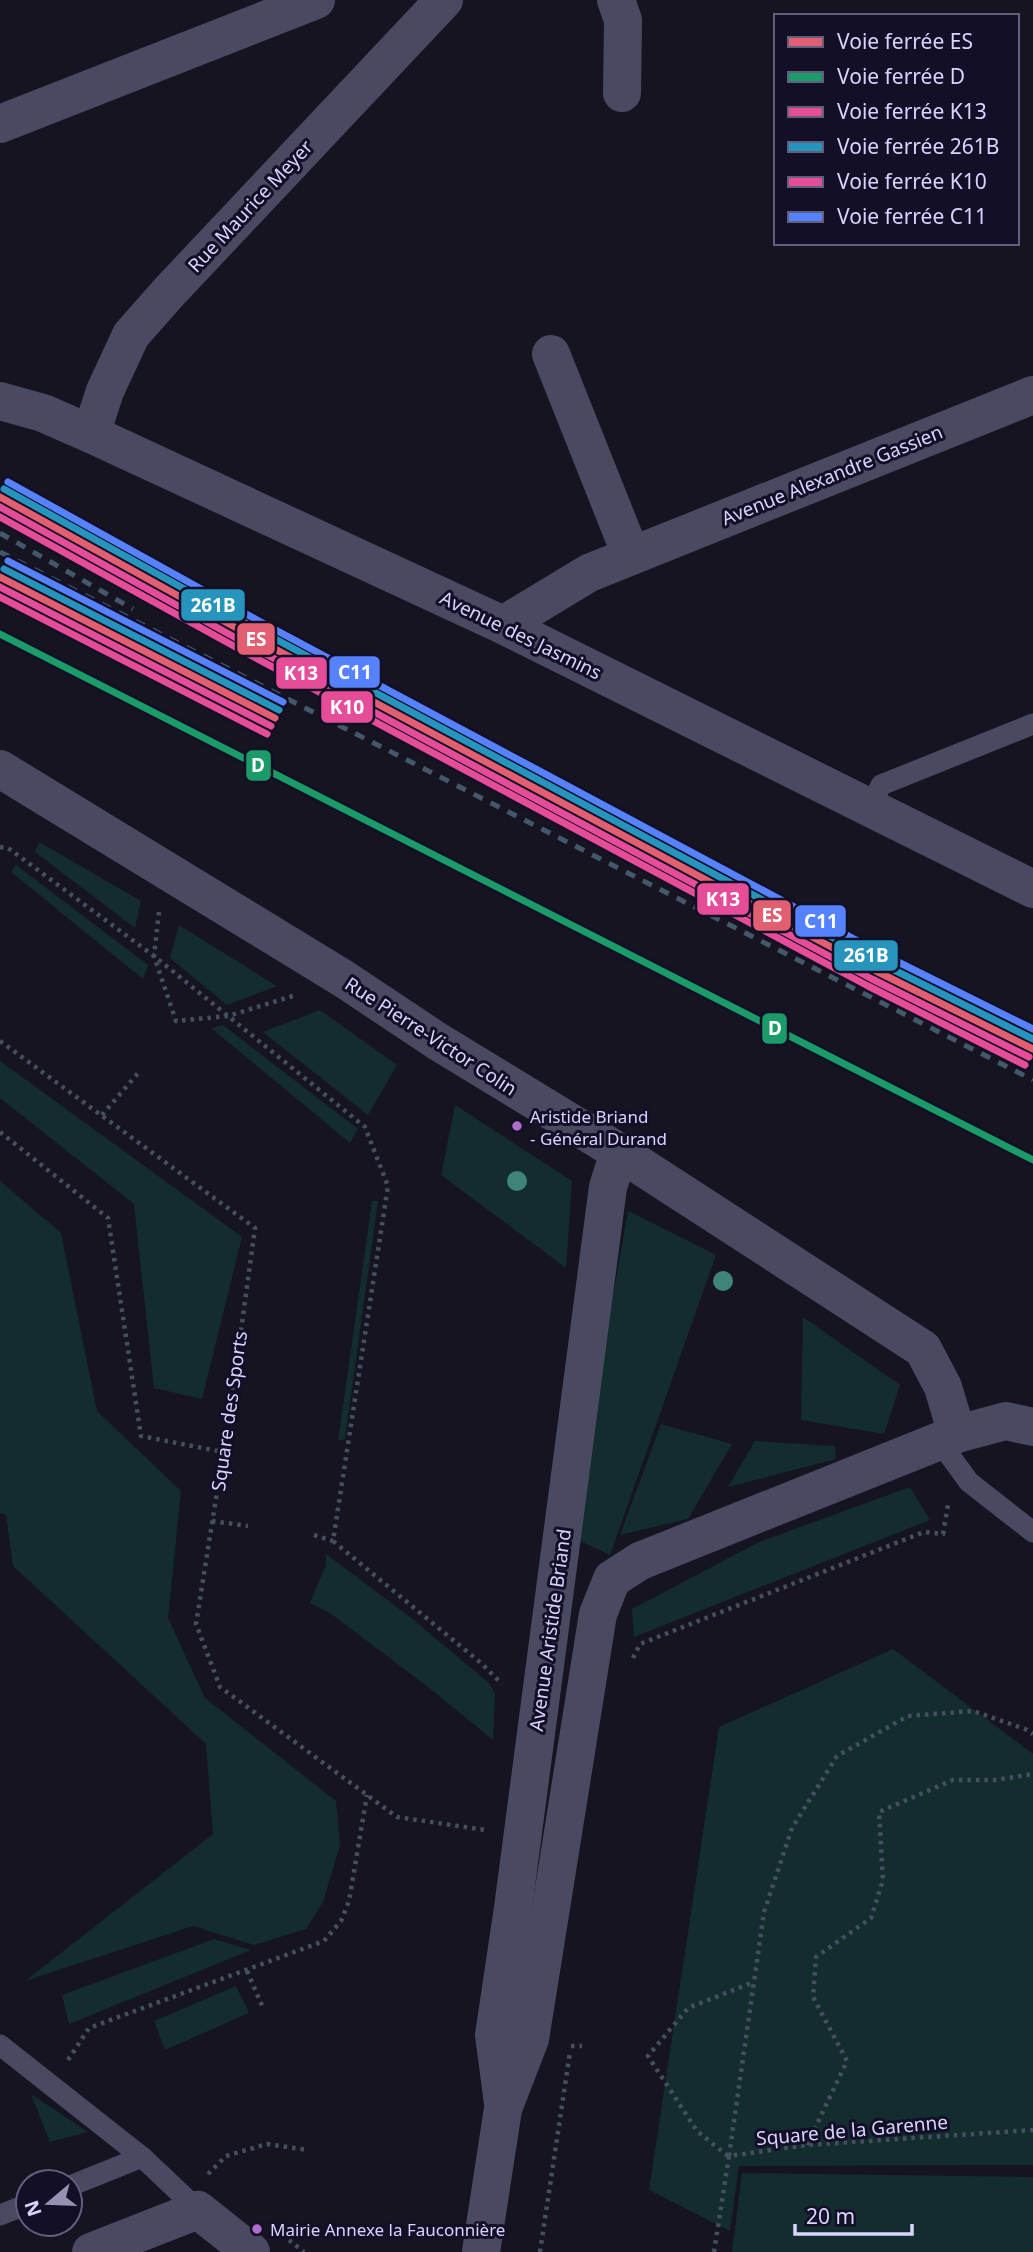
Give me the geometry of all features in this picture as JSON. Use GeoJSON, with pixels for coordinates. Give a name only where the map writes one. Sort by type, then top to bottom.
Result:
{"type":"FeatureCollection","features":[{"type":"Feature","properties":{"kind":"street"},"geometry":{"type":"LineString","coordinates":[[0,124],[316,0]]}},
{"type":"Feature","properties":{"kind":"street","name":"Rue Maurice Meyer"},"geometry":{"type":"LineString","coordinates":[[91,434],[105,391],[131,334],[444,0]]}},
{"type":"Feature","properties":{"kind":"street"},"geometry":{"type":"LineString","coordinates":[[616,0],[623,20],[622,93]]}},
{"type":"Feature","properties":{"kind":"street"},"geometry":{"type":"LineString","coordinates":[[551,354],[631,555]]}},
{"type":"Feature","properties":{"kind":"street","name":"Avenue Alexandre Gassien"},"geometry":{"type":"LineString","coordinates":[[503,625],[589,573],[1033,395]]}},
{"type":"Feature","properties":{"kind":"street","name":"Avenue des Jasmins"},"geometry":{"type":"LineString","coordinates":[[0,401],[43,414],[91,434],[503,625],[1033,889]]}},
{"type":"Feature","properties":{"kind":"street","name":"Rue Pierre-Victor Colin"},"geometry":{"type":"LineString","coordinates":[[0,769],[344,979],[437,1041],[619,1152],[923,1349],[943,1387],[948,1438]]}},
{"type":"Feature","properties":{"kind":"street","name":"Avenue Aristide Briand"},"geometry":{"type":"LineString","coordinates":[[503,2109],[494,2035],[608,1186],[619,1152]]}},
{"type":"Feature","properties":{"kind":"street"},"geometry":{"type":"LineString","coordinates":[[558,1569],[612,1579],[640,1561],[948,1438],[1006,1421],[1033,1427]]}},
{"type":"Feature","properties":{"kind":"street","name":"Avenue Aristide Briand"},"geometry":{"type":"LineString","coordinates":[[481,2252],[503,2109],[530,2039],[598,1614],[612,1579]]}},
{"type":"Feature","properties":{"kind":"street"},"geometry":{"type":"LineString","coordinates":[[91,2252],[202,2192],[251,2252]]}},
{"type":"Feature","properties":{"kind":"lane"},"geometry":{"type":"LineString","coordinates":[[870,808],[881,785],[1033,724]]}},
{"type":"Feature","properties":{"kind":"lane"},"geometry":{"type":"LineString","coordinates":[[948,1438],[969,1482],[1033,1532]]}},
{"type":"Feature","properties":{"kind":"lane"},"geometry":{"type":"LineString","coordinates":[[0,2045],[142,2157],[202,2192]]}},
{"type":"Feature","properties":{"kind":"lane"},"geometry":{"type":"LineString","coordinates":[[84,2180],[142,2157]]}},
{"type":"Feature","properties":{"kind":"path"},"geometry":{"type":"LineString","coordinates":[[0,847],[8,848],[154,956],[365,1127],[388,1186],[334,1541]]}},
{"type":"Feature","properties":{"kind":"path"},"geometry":{"type":"LineString","coordinates":[[163,869],[154,956],[176,1021],[228,1016],[344,979]]}},
{"type":"Feature","properties":{"kind":"path","name":"Square des Sports"},"geometry":{"type":"LineString","coordinates":[[0,1041],[255,1228],[196,1624],[220,1687],[397,1816],[490,1830]]}},
{"type":"Feature","properties":{"kind":"path"},"geometry":{"type":"LineString","coordinates":[[102,1115],[139,1072]]}},
{"type":"Feature","properties":{"kind":"path"},"geometry":{"type":"LineString","coordinates":[[0,1132],[108,1218],[141,1436],[223,1452]]}},
{"type":"Feature","properties":{"kind":"path"},"geometry":{"type":"LineString","coordinates":[[629,1666],[640,1644],[924,1532],[943,1534],[949,1497]]}},
{"type":"Feature","properties":{"kind":"path"},"geometry":{"type":"LineString","coordinates":[[212,1521],[248,1526]]}},
{"type":"Feature","properties":{"kind":"path"},"geometry":{"type":"LineString","coordinates":[[314,1535],[334,1541],[481,1663],[503,1685]]}},
{"type":"Feature","properties":{"kind":"path"},"geometry":{"type":"LineString","coordinates":[[714,2252],[764,1912],[792,1828],[837,1756],[908,1716],[973,1712],[1033,1734]]}},
{"type":"Feature","properties":{"kind":"path"},"geometry":{"type":"LineString","coordinates":[[807,2145],[847,2061],[813,1997],[816,1957],[870,1918],[883,1880],[879,1812],[953,1780],[996,1780],[1033,1774]]}},
{"type":"Feature","properties":{"kind":"path"},"geometry":{"type":"LineString","coordinates":[[52,2084],[89,2028],[247,1972],[324,1941],[341,1921],[349,1901],[367,1795]]}},
{"type":"Feature","properties":{"kind":"path"},"geometry":{"type":"LineString","coordinates":[[247,1972],[264,2010]]}},
{"type":"Feature","properties":{"kind":"path"},"geometry":{"type":"LineString","coordinates":[[729,2156],[697,2131],[648,2056],[688,2008],[754,1982]]}},
{"type":"Feature","properties":{"kind":"path"},"geometry":{"type":"LineString","coordinates":[[540,2252],[573,2032]]}},
{"type":"Feature","properties":{"kind":"path"},"geometry":{"type":"LineString","coordinates":[[571,2046],[582,2046]]}},
{"type":"Feature","properties":{"kind":"path","name":"Square de la Garenne"},"geometry":{"type":"LineString","coordinates":[[729,2156],[807,2145],[1033,2129]]}},
{"type":"Feature","properties":{"kind":"path"},"geometry":{"type":"LineString","coordinates":[[202,2192],[226,2156],[267,2144],[308,2150]]}},
{"type":"Feature","properties":{"kind":"green space"},"geometry":{"type":"Polygon","coordinates":[[[39,842],[141,901],[135,928],[35,852],[39,842]]]}},
{"type":"Feature","properties":{"kind":"green space"},"geometry":{"type":"Polygon","coordinates":[[[16,865],[148,965],[143,979],[11,872],[16,865]]]}},
{"type":"Feature","properties":{"kind":"green space"},"geometry":{"type":"Polygon","coordinates":[[[179,925],[277,986],[227,1005],[170,958],[179,925]]]}},
{"type":"Feature","properties":{"kind":"green space"},"geometry":{"type":"Polygon","coordinates":[[[320,1010],[397,1065],[368,1115],[263,1032],[320,1010]]]}},
{"type":"Feature","properties":{"kind":"green space"},"geometry":{"type":"Polygon","coordinates":[[[223,1025],[358,1129],[350,1143],[211,1028],[223,1025]]]}},
{"type":"Feature","properties":{"kind":"green space"},"geometry":{"type":"Polygon","coordinates":[[[0,1061],[242,1237],[202,1399],[154,1388],[134,1204],[0,1098],[0,1061]]]}},
{"type":"Feature","properties":{"kind":"green space"},"geometry":{"type":"Polygon","coordinates":[[[455,1105],[572,1181],[566,1268],[441,1175],[455,1105]]]}},
{"type":"Feature","properties":{"kind":"green space"},"geometry":{"type":"Polygon","coordinates":[[[0,1181],[61,1233],[97,1411],[181,1491],[168,1618],[205,1698],[336,1801],[340,1845],[323,1902],[306,1929],[254,1945],[193,1926],[25,1981],[213,1834],[206,1744],[13,1566],[6,1515],[0,1513],[0,1181]]]}},
{"type":"Feature","properties":{"kind":"green space"},"geometry":{"type":"Polygon","coordinates":[[[372,1201],[378,1201],[345,1439],[338,1441],[372,1201]]]}},
{"type":"Feature","properties":{"kind":"green space"},"geometry":{"type":"Polygon","coordinates":[[[628,1211],[716,1255],[610,1555],[576,1539],[597,1386],[628,1211]]]}},
{"type":"Feature","properties":{"kind":"green space"},"geometry":{"type":"Polygon","coordinates":[[[803,1317],[900,1385],[884,1434],[801,1420],[803,1317]]]}},
{"type":"Feature","properties":{"kind":"green space"},"geometry":{"type":"Polygon","coordinates":[[[661,1424],[732,1444],[688,1519],[620,1535],[661,1424]]]}},
{"type":"Feature","properties":{"kind":"green space"},"geometry":{"type":"Polygon","coordinates":[[[755,1441],[835,1446],[836,1459],[728,1487],[755,1441]]]}},
{"type":"Feature","properties":{"kind":"green space"},"geometry":{"type":"Polygon","coordinates":[[[910,1487],[930,1520],[634,1637],[632,1609],[759,1542],[910,1487]]]}},
{"type":"Feature","properties":{"kind":"green space"},"geometry":{"type":"Polygon","coordinates":[[[326,1554],[410,1617],[489,1683],[495,1693],[493,1740],[330,1613],[310,1603],[326,1565],[326,1554]]]}},
{"type":"Feature","properties":{"kind":"green space"},"geometry":{"type":"Polygon","coordinates":[[[893,1649],[1033,1754],[1033,2165],[739,2166],[730,2231],[649,2190],[719,1727],[893,1649]]]}},
{"type":"Feature","properties":{"kind":"green space"},"geometry":{"type":"Polygon","coordinates":[[[214,1939],[251,1950],[69,2024],[62,1995],[214,1939]]]}},
{"type":"Feature","properties":{"kind":"green space"},"geometry":{"type":"Polygon","coordinates":[[[236,1986],[249,2013],[165,2050],[154,2021],[236,1986]]]}},
{"type":"Feature","properties":{"kind":"green space"},"geometry":{"type":"Polygon","coordinates":[[[31,2094],[88,2132],[50,2142],[31,2094]]]}},
{"type":"Feature","properties":{"kind":"green space"},"geometry":{"type":"Polygon","coordinates":[[[742,2173],[1033,2177],[1033,2252],[732,2252],[742,2173]]]}},
{"type":"Feature","properties":{"kind":"railway"},"geometry":{"type":"LineString","coordinates":[[0,533],[133,609]]}},
{"type":"Feature","properties":{"kind":"railway"},"geometry":{"type":"LineString","coordinates":[[0,552],[1033,1080]]}},
{"type":"Feature","properties":{"kind":"rail line","name":"C11"},"geometry":{"type":"LineString","coordinates":[[8,482],[257,620],[884,955],[1033,1029]]}},
{"type":"Feature","properties":{"kind":"rail line","name":"261B"},"geometry":{"type":"LineString","coordinates":[[4,489],[253,627],[880,963],[1033,1039]]}},
{"type":"Feature","properties":{"kind":"rail line","name":"ES"},"geometry":{"type":"LineString","coordinates":[[0,497],[249,635],[876,971],[1033,1049]]}},
{"type":"Feature","properties":{"kind":"rail line","name":"K13"},"geometry":{"type":"LineString","coordinates":[[0,507],[245,643],[872,979],[1029,1057]]}},
{"type":"Feature","properties":{"kind":"rail line","name":"K10"},"geometry":{"type":"LineString","coordinates":[[0,517],[241,650],[868,986],[1025,1065]]}},
{"type":"Feature","properties":{"kind":"rail line","name":"C11"},"geometry":{"type":"LineString","coordinates":[[8,561],[283,702]]}},
{"type":"Feature","properties":{"kind":"rail line","name":"261B"},"geometry":{"type":"LineString","coordinates":[[4,569],[279,710]]}},
{"type":"Feature","properties":{"kind":"rail line","name":"ES"},"geometry":{"type":"LineString","coordinates":[[0,577],[275,718]]}},
{"type":"Feature","properties":{"kind":"rail line","name":"K13"},"geometry":{"type":"LineString","coordinates":[[0,587],[271,726]]}},
{"type":"Feature","properties":{"kind":"rail line","name":"K10"},"geometry":{"type":"LineString","coordinates":[[0,597],[267,734]]}},
{"type":"Feature","properties":{"kind":"rail line","name":"D"},"geometry":{"type":"LineString","coordinates":[[0,634],[1033,1160]]}},
{"type":"Feature","properties":{"kind":"place","name":"Aristide Briand - Général Durand"},"geometry":{"type":"Point","coordinates":[517,1126]}},
{"type":"Feature","properties":{"kind":"place","name":"Mairie Annexe la Fauconnière"},"geometry":{"type":"Point","coordinates":[257,2229]}}]}
